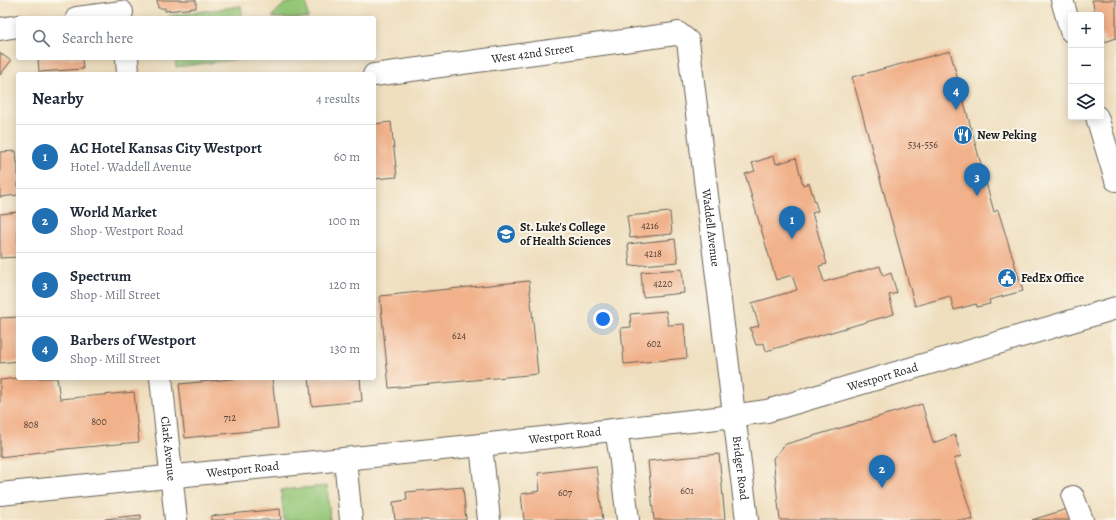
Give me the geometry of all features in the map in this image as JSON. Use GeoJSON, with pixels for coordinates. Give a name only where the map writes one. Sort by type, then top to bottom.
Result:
{"type":"FeatureCollection","features":[{"type":"Feature","properties":{"kind":"street"},"geometry":{"type":"LineString","coordinates":[[1062,0],[1068,21]]}},
{"type":"Feature","properties":{"kind":"street"},"geometry":{"type":"LineString","coordinates":[[88,16],[122,10]]}},
{"type":"Feature","properties":{"kind":"street"},"geometry":{"type":"LineString","coordinates":[[0,29],[16,26]]}},
{"type":"Feature","properties":{"kind":"street","name":"West 42nd Street"},"geometry":{"type":"LineString","coordinates":[[376,75],[675,34],[678,34],[688,41]]}},
{"type":"Feature","properties":{"kind":"street","name":"Waddell Avenue"},"geometry":{"type":"LineString","coordinates":[[688,41],[734,416]]}},
{"type":"Feature","properties":{"kind":"street"},"geometry":{"type":"LineString","coordinates":[[127,60],[128,72]]}},
{"type":"Feature","properties":{"kind":"street"},"geometry":{"type":"LineString","coordinates":[[1098,120],[1116,180]]}},
{"type":"Feature","properties":{"kind":"street","name":"Westport Road"},"geometry":{"type":"LineString","coordinates":[[0,494],[482,445],[734,416],[767,410],[1116,308]]}},
{"type":"Feature","properties":{"kind":"street","name":"Clark Avenue"},"geometry":{"type":"LineString","coordinates":[[160,380],[176,520]]}},
{"type":"Feature","properties":{"kind":"street","name":"Bridger Road"},"geometry":{"type":"LineString","coordinates":[[734,416],[747,520]]}},
{"type":"Feature","properties":{"kind":"street"},"geometry":{"type":"LineString","coordinates":[[616,430],[628,520]]}},
{"type":"Feature","properties":{"kind":"street"},"geometry":{"type":"LineString","coordinates":[[482,445],[489,520]]}},
{"type":"Feature","properties":{"kind":"street"},"geometry":{"type":"LineString","coordinates":[[345,459],[352,520]]}},
{"type":"Feature","properties":{"kind":"street"},"geometry":{"type":"LineString","coordinates":[[1073,497],[1082,520]]}},
{"type":"Feature","properties":{"kind":"green space"},"geometry":{"type":"Polygon","coordinates":[[[306,0],[308,16],[273,16],[284,4],[306,0]]]}},
{"type":"Feature","properties":{"kind":"green space"},"geometry":{"type":"Polygon","coordinates":[[[241,6],[243,16],[169,16],[241,6]]]}},
{"type":"Feature","properties":{"kind":"green space"},"geometry":{"type":"Polygon","coordinates":[[[175,60],[231,60],[176,67],[175,60]]]}},
{"type":"Feature","properties":{"kind":"green space"},"geometry":{"type":"Polygon","coordinates":[[[327,486],[330,520],[284,520],[281,490],[327,486]]]}},
{"type":"Feature","properties":{"kind":"building"},"geometry":{"type":"Polygon","coordinates":[[[157,0],[196,0],[196,8],[165,11],[165,8],[158,8],[157,0]]]}},
{"type":"Feature","properties":{"kind":"building"},"geometry":{"type":"Polygon","coordinates":[[[1092,0],[1116,0],[1116,38],[1105,42],[1104,12],[1095,12],[1092,0]]]}},
{"type":"Feature","properties":{"kind":"building"},"geometry":{"type":"Polygon","coordinates":[[[950,51],[994,212],[998,210],[1023,291],[989,300],[990,304],[977,307],[976,304],[954,310],[950,296],[915,306],[852,77],[950,51]]]}},
{"type":"Feature","properties":{"kind":"building"},"geometry":{"type":"Polygon","coordinates":[[[0,53],[11,61],[0,75],[0,53]]]}},
{"type":"Feature","properties":{"kind":"building"},"geometry":{"type":"Polygon","coordinates":[[[38,60],[82,60],[83,69],[39,72],[38,60]]]}},
{"type":"Feature","properties":{"kind":"building"},"geometry":{"type":"Polygon","coordinates":[[[391,122],[397,177],[376,179],[376,124],[391,122]]]}},
{"type":"Feature","properties":{"kind":"building"},"geometry":{"type":"Polygon","coordinates":[[[16,151],[16,195],[0,197],[0,152],[16,151]]]}},
{"type":"Feature","properties":{"kind":"building"},"geometry":{"type":"Polygon","coordinates":[[[774,156],[776,164],[796,158],[803,185],[809,183],[818,211],[812,213],[827,264],[819,266],[824,282],[880,266],[883,276],[891,273],[897,293],[889,295],[894,314],[766,351],[764,343],[756,345],[750,328],[759,326],[752,303],[797,290],[792,275],[776,280],[745,174],[755,171],[752,163],[774,156]]]}},
{"type":"Feature","properties":{"kind":"building"},"geometry":{"type":"Polygon","coordinates":[[[16,212],[16,257],[0,258],[0,214],[16,212]]]}},
{"type":"Feature","properties":{"kind":"building"},"geometry":{"type":"Polygon","coordinates":[[[670,212],[672,234],[630,238],[627,216],[670,212]]]}},
{"type":"Feature","properties":{"kind":"building"},"geometry":{"type":"Polygon","coordinates":[[[675,239],[678,262],[630,266],[628,244],[675,239]]]}},
{"type":"Feature","properties":{"kind":"building"},"geometry":{"type":"Polygon","coordinates":[[[682,269],[684,293],[643,297],[641,272],[682,269]]]}},
{"type":"Feature","properties":{"kind":"building"},"geometry":{"type":"Polygon","coordinates":[[[529,281],[538,374],[389,388],[380,296],[529,281]]]}},
{"type":"Feature","properties":{"kind":"building"},"geometry":{"type":"Polygon","coordinates":[[[666,311],[668,325],[684,324],[687,358],[624,364],[621,328],[631,327],[630,314],[666,311]]]}},
{"type":"Feature","properties":{"kind":"building"},"geometry":{"type":"Polygon","coordinates":[[[16,317],[16,361],[0,363],[0,318],[16,317]]]}},
{"type":"Feature","properties":{"kind":"building"},"geometry":{"type":"Polygon","coordinates":[[[16,378],[16,380],[57,380],[60,399],[134,392],[139,442],[0,457],[0,380],[16,378]]]}},
{"type":"Feature","properties":{"kind":"building"},"geometry":{"type":"Polygon","coordinates":[[[221,380],[272,380],[278,428],[185,438],[179,384],[221,380]]]}},
{"type":"Feature","properties":{"kind":"building"},"geometry":{"type":"Polygon","coordinates":[[[309,380],[360,380],[362,401],[312,406],[309,380]]]}},
{"type":"Feature","properties":{"kind":"building"},"geometry":{"type":"Polygon","coordinates":[[[922,404],[933,443],[955,435],[961,456],[954,459],[973,520],[780,520],[773,458],[786,444],[922,404]]]}},
{"type":"Feature","properties":{"kind":"building"},"geometry":{"type":"Polygon","coordinates":[[[719,454],[725,520],[654,520],[648,461],[719,454]]]}},
{"type":"Feature","properties":{"kind":"building"},"geometry":{"type":"Polygon","coordinates":[[[596,466],[603,520],[524,520],[521,494],[540,491],[538,473],[596,466]]]}},
{"type":"Feature","properties":{"kind":"building"},"geometry":{"type":"Polygon","coordinates":[[[463,487],[466,520],[395,520],[393,502],[407,500],[406,492],[463,487]]]}},
{"type":"Feature","properties":{"kind":"building"},"geometry":{"type":"Polygon","coordinates":[[[280,509],[281,520],[211,520],[211,516],[280,509]]]}},
{"type":"Feature","properties":{"kind":"building"},"geometry":{"type":"Polygon","coordinates":[[[1067,509],[1071,520],[1032,520],[1067,509]]]}},
{"type":"Feature","properties":{"kind":"building"},"geometry":{"type":"Polygon","coordinates":[[[141,515],[141,520],[105,520],[105,519],[141,515]]]}},
{"type":"Feature","properties":{"kind":"place","name":"Barbers of Westport"},"geometry":{"type":"Point","coordinates":[956,110]}},
{"type":"Feature","properties":{"kind":"place","name":"New Peking"},"geometry":{"type":"Point","coordinates":[963,135]}},
{"type":"Feature","properties":{"kind":"place","name":"Spectrum"},"geometry":{"type":"Point","coordinates":[977,196]}},
{"type":"Feature","properties":{"kind":"place","name":"St. Luke's College of Health Sciences"},"geometry":{"type":"Point","coordinates":[506,234]}},
{"type":"Feature","properties":{"kind":"place","name":"AC Hotel Kansas City Westport"},"geometry":{"type":"Point","coordinates":[792,239]}},
{"type":"Feature","properties":{"kind":"place","name":"FedEx Office"},"geometry":{"type":"Point","coordinates":[1007,278]}},
{"type":"Feature","properties":{"kind":"place","name":"World Market"},"geometry":{"type":"Point","coordinates":[882,488]}}]}
